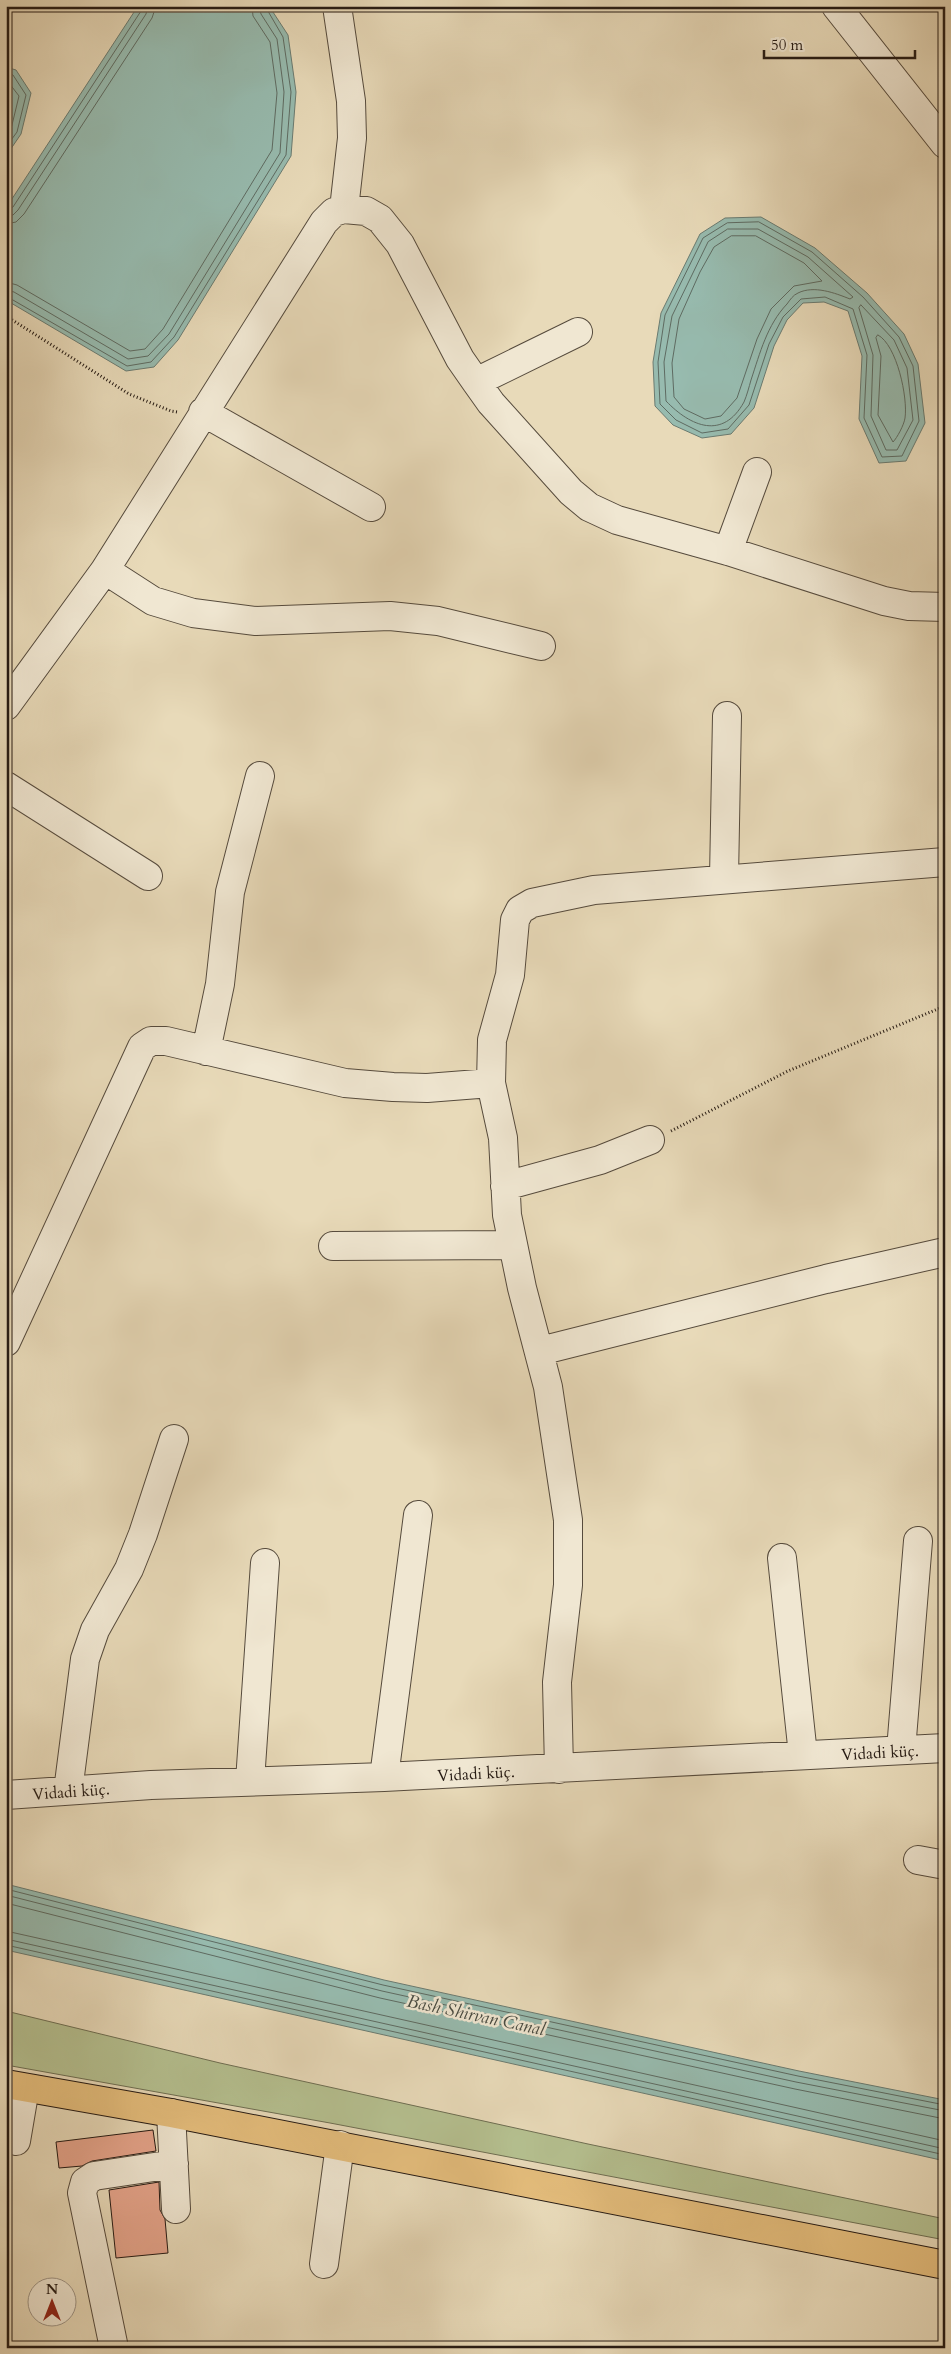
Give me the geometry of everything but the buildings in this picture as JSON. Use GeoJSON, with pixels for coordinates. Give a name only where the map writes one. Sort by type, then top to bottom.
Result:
{"type":"FeatureCollection","features":[{"type":"Feature","properties":{"kind":"main road"},"geometry":{"type":"LineString","coordinates":[[15,2086],[340,2145],[945,2265]]}},
{"type":"Feature","properties":{"kind":"street"},"geometry":{"type":"LineString","coordinates":[[337,6],[350,101],[352,138],[344,209]]}},
{"type":"Feature","properties":{"kind":"street"},"geometry":{"type":"LineString","coordinates":[[836,6],[945,144]]}},
{"type":"Feature","properties":{"kind":"street"},"geometry":{"type":"LineString","coordinates":[[6,706],[105,570],[324,222],[334,212],[344,209],[366,211],[380,220],[400,244],[460,359],[491,403],[571,492],[589,507],[617,520],[728,551],[884,601],[909,606],[945,607]]}},
{"type":"Feature","properties":{"kind":"street"},"geometry":{"type":"LineString","coordinates":[[476,382],[578,332]]}},
{"type":"Feature","properties":{"kind":"street"},"geometry":{"type":"LineString","coordinates":[[203,412],[371,507]]}},
{"type":"Feature","properties":{"kind":"street"},"geometry":{"type":"LineString","coordinates":[[728,551],[757,472]]}},
{"type":"Feature","properties":{"kind":"street"},"geometry":{"type":"LineString","coordinates":[[105,570],[152,601],[193,612],[256,621],[400,617],[438,621],[541,646]]}},
{"type":"Feature","properties":{"kind":"street"},"geometry":{"type":"LineString","coordinates":[[724,878],[727,716]]}},
{"type":"Feature","properties":{"kind":"street"},"geometry":{"type":"LineString","coordinates":[[206,1051],[220,984],[230,892],[260,776]]}},
{"type":"Feature","properties":{"kind":"street"},"geometry":{"type":"LineString","coordinates":[[6,786],[148,876]]}},
{"type":"Feature","properties":{"kind":"street"},"geometry":{"type":"LineString","coordinates":[[559,1769],[557,1682],[568,1585],[568,1520],[548,1387],[522,1288],[507,1215],[503,1138],[491,1083],[492,1040],[510,975],[515,920],[520,910],[532,903],[594,890],[724,878],[945,862]]}},
{"type":"Feature","properties":{"kind":"street"},"geometry":{"type":"LineString","coordinates":[[6,1342],[142,1047],[151,1041],[166,1041],[345,1083],[427,1088],[491,1083]]}},
{"type":"Feature","properties":{"kind":"street"},"geometry":{"type":"LineString","coordinates":[[505,1186],[600,1160],[650,1140]]}},
{"type":"Feature","properties":{"kind":"street"},"geometry":{"type":"LineString","coordinates":[[333,1246],[513,1245]]}},
{"type":"Feature","properties":{"kind":"street"},"geometry":{"type":"LineString","coordinates":[[540,1351],[826,1279],[945,1252]]}},
{"type":"Feature","properties":{"kind":"street"},"geometry":{"type":"LineString","coordinates":[[68,1791],[85,1659],[95,1630],[129,1570],[143,1534],[174,1439]]}},
{"type":"Feature","properties":{"kind":"street"},"geometry":{"type":"LineString","coordinates":[[384,1777],[418,1515]]}},
{"type":"Feature","properties":{"kind":"street"},"geometry":{"type":"LineString","coordinates":[[901,1750],[918,1541]]}},
{"type":"Feature","properties":{"kind":"street"},"geometry":{"type":"LineString","coordinates":[[782,1558],[803,1755]]}},
{"type":"Feature","properties":{"kind":"street"},"geometry":{"type":"LineString","coordinates":[[250,1781],[265,1563]]}},
{"type":"Feature","properties":{"kind":"street","name":"Vidadi küç."},"geometry":{"type":"LineString","coordinates":[[6,1795],[250,1781],[559,1769],[945,1748]]}},
{"type":"Feature","properties":{"kind":"street"},"geometry":{"type":"LineString","coordinates":[[918,1860],[945,1865]]}},
{"type":"Feature","properties":{"kind":"street"},"geometry":{"type":"LineString","coordinates":[[15,2086],[16,2141]]}},
{"type":"Feature","properties":{"kind":"street"},"geometry":{"type":"LineString","coordinates":[[171,2113],[176,2209]]}},
{"type":"Feature","properties":{"kind":"street"},"geometry":{"type":"LineString","coordinates":[[324,2264],[340,2145]]}},
{"type":"Feature","properties":{"kind":"street"},"geometry":{"type":"LineString","coordinates":[[114,2348],[82,2192],[86,2182],[94,2176],[174,2164]]}},
{"type":"Feature","properties":{"kind":"path"},"geometry":{"type":"LineString","coordinates":[[6,316],[129,394],[171,412],[203,412]]}},
{"type":"Feature","properties":{"kind":"path"},"geometry":{"type":"LineString","coordinates":[[650,1140],[697,1119],[788,1072],[945,1006]]}},
{"type":"Feature","properties":{"kind":"green space"},"geometry":{"type":"Polygon","coordinates":[[[6,2011],[220,2063],[588,2144],[945,2219],[945,2240],[330,2123],[6,2065],[6,2011]]]}},
{"type":"Feature","properties":{"kind":"water"},"geometry":{"type":"Polygon","coordinates":[[[138,6],[269,6],[288,35],[296,92],[291,156],[178,340],[154,367],[126,371],[6,300],[6,208],[138,6]]]}},
{"type":"Feature","properties":{"kind":"water"},"geometry":{"type":"Polygon","coordinates":[[[6,67],[16,70],[31,93],[21,134],[6,156],[6,67]]]}},
{"type":"Feature","properties":{"kind":"water"},"geometry":{"type":"Polygon","coordinates":[[[761,217],[815,248],[867,293],[904,334],[918,364],[925,423],[906,461],[879,463],[859,419],[862,356],[848,311],[824,302],[803,303],[787,320],[774,346],[754,408],[731,434],[702,438],[673,425],[655,406],[653,362],[661,313],[700,234],[725,218],[761,217]]]}},
{"type":"Feature","properties":{"kind":"water","name":"Bash Shirvan Canal"},"geometry":{"type":"Polygon","coordinates":[[[6,1884],[384,1980],[799,2071],[945,2100],[945,2161],[6,1950],[6,1884]]]}}]}
